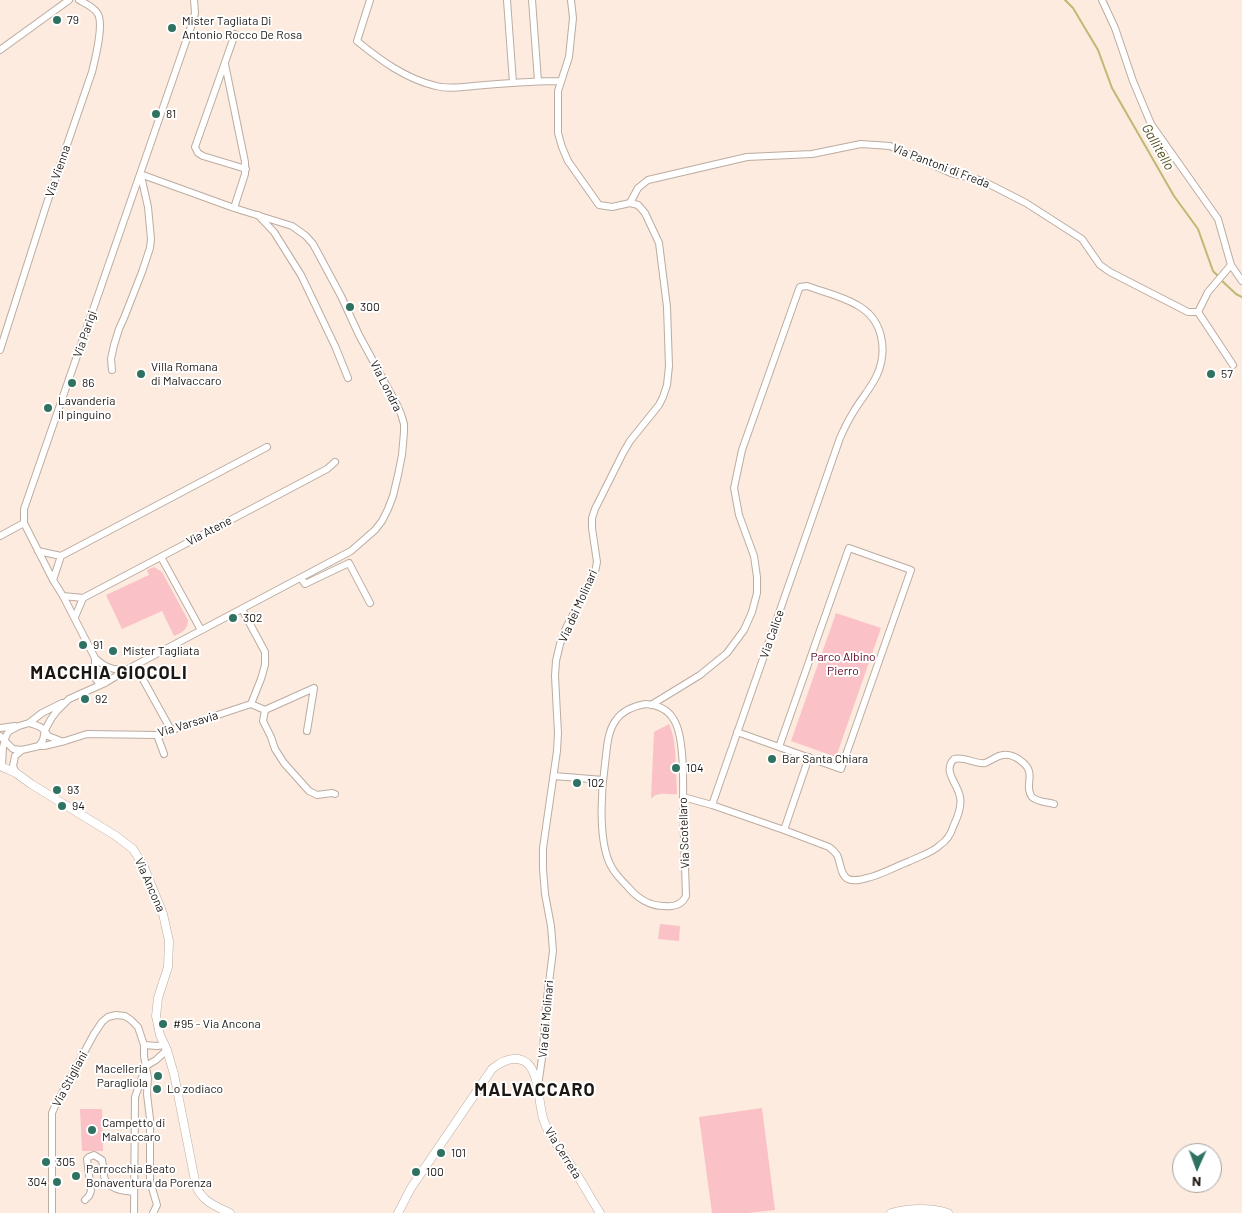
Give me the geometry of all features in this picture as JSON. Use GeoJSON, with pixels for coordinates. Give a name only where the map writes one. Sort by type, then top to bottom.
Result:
{"type":"FeatureCollection","features":[{"type":"Feature","properties":{"kind":"street"},"geometry":{"type":"LineString","coordinates":[[2,47],[69,0]]}},
{"type":"Feature","properties":{"kind":"street","name":"Via Vienna"},"geometry":{"type":"LineString","coordinates":[[0,350],[97,52],[99,16],[93,8],[79,0]]}},
{"type":"Feature","properties":{"kind":"street","name":"Via Parigi"},"geometry":{"type":"LineString","coordinates":[[24,523],[24,509],[193,21],[195,13],[194,0]]}},
{"type":"Feature","properties":{"kind":"street"},"geometry":{"type":"LineString","coordinates":[[370,0],[357,41],[377,58],[419,81],[437,87],[452,88],[561,81]]}},
{"type":"Feature","properties":{"kind":"street"},"geometry":{"type":"LineString","coordinates":[[507,0],[513,83]]}},
{"type":"Feature","properties":{"kind":"street"},"geometry":{"type":"LineString","coordinates":[[532,0],[538,81]]}},
{"type":"Feature","properties":{"kind":"street"},"geometry":{"type":"LineString","coordinates":[[571,0],[573,18],[569,57],[558,91],[558,133],[562,147],[568,162],[599,205],[612,207],[630,203]]}},
{"type":"Feature","properties":{"kind":"street"},"geometry":{"type":"LineString","coordinates":[[1102,0],[1115,28],[1133,81],[1151,124],[1218,219],[1230,267],[1242,281]]}},
{"type":"Feature","properties":{"kind":"street"},"geometry":{"type":"LineString","coordinates":[[235,34],[195,147],[198,153],[203,156],[246,169]]}},
{"type":"Feature","properties":{"kind":"street"},"geometry":{"type":"LineString","coordinates":[[224,63],[246,169],[234,208]]}},
{"type":"Feature","properties":{"kind":"street","name":"Via Pantoni di Freda"},"geometry":{"type":"LineString","coordinates":[[630,203],[638,188],[648,180],[747,157],[812,154],[861,144],[890,146],[951,173],[982,181],[1026,203],[1082,239],[1100,265],[1110,272],[1188,312],[1198,312]]}},
{"type":"Feature","properties":{"kind":"street"},"geometry":{"type":"LineString","coordinates":[[112,370],[111,359],[114,345],[150,248],[148,207],[140,174]]}},
{"type":"Feature","properties":{"kind":"street","name":"Via Londra"},"geometry":{"type":"LineString","coordinates":[[104,683],[350,551],[375,530],[382,521],[393,496],[402,455],[404,432],[404,424],[398,406],[359,335],[341,296],[313,244],[306,236],[292,226],[234,208],[140,174]]}},
{"type":"Feature","properties":{"kind":"street","name":"Via dei Molinari"},"geometry":{"type":"LineString","coordinates":[[538,1088],[553,950],[545,894],[543,848],[554,776],[558,733],[556,661],[566,628],[595,572],[597,562],[592,518],[595,509],[623,453],[659,405],[667,385],[669,366],[667,307],[659,243],[645,213],[638,205],[630,203]]}},
{"type":"Feature","properties":{"kind":"street"},"geometry":{"type":"LineString","coordinates":[[257,214],[274,232],[301,275],[348,378]]}},
{"type":"Feature","properties":{"kind":"street"},"geometry":{"type":"LineString","coordinates":[[1230,267],[1208,292],[1198,312],[1232,364]]}},
{"type":"Feature","properties":{"kind":"street","name":"Via Calice"},"geometry":{"type":"LineString","coordinates":[[651,704],[700,675],[727,653],[744,630],[752,612],[757,577],[754,556],[738,515],[734,488],[742,450],[799,289],[803,286],[848,300],[863,308],[874,320],[880,331],[883,352],[877,374],[840,438],[712,805]]}},
{"type":"Feature","properties":{"kind":"street"},"geometry":{"type":"LineString","coordinates":[[38,551],[61,556],[267,447]]}},
{"type":"Feature","properties":{"kind":"street","name":"Via Atene"},"geometry":{"type":"LineString","coordinates":[[83,598],[335,462]]}},
{"type":"Feature","properties":{"kind":"street"},"geometry":{"type":"LineString","coordinates":[[0,536],[24,523],[95,658],[108,668],[114,670],[128,669]]}},
{"type":"Feature","properties":{"kind":"street"},"geometry":{"type":"LineString","coordinates":[[738,732],[809,758],[841,768],[911,570],[849,548],[778,746]]}},
{"type":"Feature","properties":{"kind":"street"},"geometry":{"type":"LineString","coordinates":[[53,580],[61,556]]}},
{"type":"Feature","properties":{"kind":"street"},"geometry":{"type":"LineString","coordinates":[[162,557],[201,630]]}},
{"type":"Feature","properties":{"kind":"street"},"geometry":{"type":"LineString","coordinates":[[302,578],[305,584],[349,563],[370,603]]}},
{"type":"Feature","properties":{"kind":"street"},"geometry":{"type":"LineString","coordinates":[[63,596],[83,598],[75,617]]}},
{"type":"Feature","properties":{"kind":"street"},"geometry":{"type":"LineString","coordinates":[[242,609],[265,652],[262,679],[251,704],[265,710],[314,688],[307,731]]}},
{"type":"Feature","properties":{"kind":"street"},"geometry":{"type":"LineString","coordinates":[[95,658],[95,674],[98,682],[104,683]]}},
{"type":"Feature","properties":{"kind":"street"},"geometry":{"type":"LineString","coordinates":[[135,665],[171,730]]}},
{"type":"Feature","properties":{"kind":"street"},"geometry":{"type":"LineString","coordinates":[[87,692],[95,674],[108,668]]}},
{"type":"Feature","properties":{"kind":"street"},"geometry":{"type":"LineString","coordinates":[[1,766],[2,744],[9,731],[29,723],[42,713],[104,683]]}},
{"type":"Feature","properties":{"kind":"street"},"geometry":{"type":"LineString","coordinates":[[40,746],[45,730],[56,712],[69,699]]}},
{"type":"Feature","properties":{"kind":"street","name":"Via Varsavia"},"geometry":{"type":"LineString","coordinates":[[65,741],[87,734],[157,735],[251,704]]}},
{"type":"Feature","properties":{"kind":"street","name":"Via Scotellaro"},"geometry":{"type":"LineString","coordinates":[[651,704],[666,710],[678,727],[680,735],[684,797],[686,896],[680,904],[668,907],[655,906],[631,892],[611,865],[605,849],[602,830],[603,780],[611,729],[616,719],[630,708],[637,705],[651,704]]}},
{"type":"Feature","properties":{"kind":"street"},"geometry":{"type":"LineString","coordinates":[[265,710],[263,721],[275,750],[284,763],[309,791],[317,795],[335,794]]}},
{"type":"Feature","properties":{"kind":"street"},"geometry":{"type":"LineString","coordinates":[[29,723],[40,726],[48,736],[56,740],[65,741]]}},
{"type":"Feature","properties":{"kind":"street"},"geometry":{"type":"LineString","coordinates":[[0,728],[19,726]]}},
{"type":"Feature","properties":{"kind":"street"},"geometry":{"type":"LineString","coordinates":[[157,735],[164,754]]}},
{"type":"Feature","properties":{"kind":"street"},"geometry":{"type":"LineString","coordinates":[[2,744],[13,749],[22,750],[65,741]]}},
{"type":"Feature","properties":{"kind":"street"},"geometry":{"type":"LineString","coordinates":[[1,766],[22,750]]}},
{"type":"Feature","properties":{"kind":"street"},"geometry":{"type":"LineString","coordinates":[[15,756],[13,766],[16,774]]}},
{"type":"Feature","properties":{"kind":"street"},"geometry":{"type":"LineString","coordinates":[[684,797],[712,805],[830,847],[838,856],[844,876],[855,880],[871,877],[933,851],[946,840],[953,827],[960,803],[958,791],[949,770],[954,759],[962,758],[983,763],[1000,756],[1014,756],[1029,769],[1029,791],[1032,797],[1038,801],[1054,804]]}},
{"type":"Feature","properties":{"kind":"street"},"geometry":{"type":"LineString","coordinates":[[784,830],[809,758]]}},
{"type":"Feature","properties":{"kind":"street","name":"Via Ancona"},"geometry":{"type":"LineString","coordinates":[[1,766],[116,836],[133,849],[139,857],[163,914],[169,941],[168,967],[156,1007],[157,1025],[162,1047]]}},
{"type":"Feature","properties":{"kind":"street"},"geometry":{"type":"LineString","coordinates":[[554,776],[603,780]]}},
{"type":"Feature","properties":{"kind":"street","name":"Via Stigliani"},"geometry":{"type":"LineString","coordinates":[[53,1211],[52,1113],[94,1034],[102,1022],[116,1015],[125,1016],[138,1027],[144,1045],[150,1119],[150,1182],[157,1205],[162,1213]]}},
{"type":"Feature","properties":{"kind":"street"},"geometry":{"type":"LineString","coordinates":[[144,1045],[162,1047]]}},
{"type":"Feature","properties":{"kind":"street"},"geometry":{"type":"LineString","coordinates":[[144,1056],[162,1047]]}},
{"type":"Feature","properties":{"kind":"street"},"geometry":{"type":"LineString","coordinates":[[134,1213],[135,1097],[146,1066],[156,1060],[162,1047]]}},
{"type":"Feature","properties":{"kind":"street"},"geometry":{"type":"LineString","coordinates":[[162,1047],[171,1063],[174,1074],[196,1186],[200,1195],[212,1205],[230,1213]]}},
{"type":"Feature","properties":{"kind":"street"},"geometry":{"type":"LineString","coordinates":[[398,1213],[410,1188],[492,1069],[505,1060],[512,1059],[525,1062],[531,1068],[538,1088]]}},
{"type":"Feature","properties":{"kind":"street"},"geometry":{"type":"LineString","coordinates":[[156,1060],[171,1063]]}},
{"type":"Feature","properties":{"kind":"street","name":"Via Cerreta"},"geometry":{"type":"LineString","coordinates":[[538,1088],[539,1102],[549,1134],[600,1213]]}},
{"type":"Feature","properties":{"kind":"street"},"geometry":{"type":"LineString","coordinates":[[136,1093],[148,1094]]}},
{"type":"Feature","properties":{"kind":"street"},"geometry":{"type":"LineString","coordinates":[[85,1200],[91,1191],[87,1159],[94,1155],[102,1160],[104,1178],[107,1184],[124,1191],[134,1192]]}},
{"type":"Feature","properties":{"kind":"street"},"geometry":{"type":"LineString","coordinates":[[154,1213],[157,1205]]}},
{"type":"Feature","properties":{"kind":"street"},"geometry":{"type":"LineString","coordinates":[[891,1213],[914,1209],[948,1213]]}},
{"type":"Feature","properties":{"kind":"green space"},"geometry":{"type":"Polygon","coordinates":[[[154,567],[162,572],[188,620],[184,630],[174,636],[162,611],[122,629],[106,595],[149,575],[147,570],[154,567]]]}},
{"type":"Feature","properties":{"kind":"green space","name":"Parco Albino Pierro"},"geometry":{"type":"Polygon","coordinates":[[[836,613],[881,628],[836,757],[791,741],[836,613]]]}},
{"type":"Feature","properties":{"kind":"green space"},"geometry":{"type":"Polygon","coordinates":[[[669,724],[674,744],[677,794],[660,794],[651,799],[654,732],[669,724]]]}},
{"type":"Feature","properties":{"kind":"green space"},"geometry":{"type":"Polygon","coordinates":[[[660,924],[680,926],[679,941],[658,939],[660,924]]]}},
{"type":"Feature","properties":{"kind":"green space"},"geometry":{"type":"Polygon","coordinates":[[[762,1108],[775,1210],[748,1213],[712,1213],[699,1117],[762,1108]]]}},
{"type":"Feature","properties":{"kind":"green space","name":"Campetto di Malvaccaro"},"geometry":{"type":"Polygon","coordinates":[[[80,1109],[102,1109],[103,1151],[82,1151],[80,1109]]]}},
{"type":"Feature","properties":{"kind":"waterway","name":"Gallitello"},"geometry":{"type":"LineString","coordinates":[[1065,0],[1073,8],[1098,50],[1112,88],[1174,196],[1198,229],[1213,271],[1218,276]]}},
{"type":"Feature","properties":{"kind":"waterway","name":"Gallitello"},"geometry":{"type":"LineString","coordinates":[[1221,280],[1242,297]]}},
{"type":"Feature","properties":{"kind":"place","name":"79"},"geometry":{"type":"Point","coordinates":[57,20]}},
{"type":"Feature","properties":{"kind":"place","name":"Mister Tagliata Di Antonio Rocco De Rosa"},"geometry":{"type":"Point","coordinates":[172,28]}},
{"type":"Feature","properties":{"kind":"place","name":"81"},"geometry":{"type":"Point","coordinates":[156,114]}},
{"type":"Feature","properties":{"kind":"place","name":"300"},"geometry":{"type":"Point","coordinates":[350,307]}},
{"type":"Feature","properties":{"kind":"place","name":"Villa Romana di Malvaccaro"},"geometry":{"type":"Point","coordinates":[141,374]}},
{"type":"Feature","properties":{"kind":"place","name":"57"},"geometry":{"type":"Point","coordinates":[1211,374]}},
{"type":"Feature","properties":{"kind":"place","name":"86"},"geometry":{"type":"Point","coordinates":[72,383]}},
{"type":"Feature","properties":{"kind":"place","name":"Lavanderia il pinguino"},"geometry":{"type":"Point","coordinates":[48,408]}},
{"type":"Feature","properties":{"kind":"place","name":"302"},"geometry":{"type":"Point","coordinates":[233,618]}},
{"type":"Feature","properties":{"kind":"place","name":"91"},"geometry":{"type":"Point","coordinates":[83,645]}},
{"type":"Feature","properties":{"kind":"place","name":"Mister Tagliata"},"geometry":{"type":"Point","coordinates":[113,651]}},
{"type":"Feature","properties":{"kind":"place","name":"92"},"geometry":{"type":"Point","coordinates":[85,699]}},
{"type":"Feature","properties":{"kind":"place","name":"Bar Santa Chiara"},"geometry":{"type":"Point","coordinates":[772,759]}},
{"type":"Feature","properties":{"kind":"place","name":"104"},"geometry":{"type":"Point","coordinates":[676,768]}},
{"type":"Feature","properties":{"kind":"place","name":"102"},"geometry":{"type":"Point","coordinates":[577,783]}},
{"type":"Feature","properties":{"kind":"place","name":"93"},"geometry":{"type":"Point","coordinates":[57,790]}},
{"type":"Feature","properties":{"kind":"place","name":"94"},"geometry":{"type":"Point","coordinates":[62,806]}},
{"type":"Feature","properties":{"kind":"place","name":"#95 - Via Ancona"},"geometry":{"type":"Point","coordinates":[163,1024]}},
{"type":"Feature","properties":{"kind":"place","name":"Macelleria Paragliola"},"geometry":{"type":"Point","coordinates":[158,1076]}},
{"type":"Feature","properties":{"kind":"place","name":"Lo zodiaco"},"geometry":{"type":"Point","coordinates":[157,1089]}},
{"type":"Feature","properties":{"kind":"place","name":"Campetto di Malvaccaro"},"geometry":{"type":"Point","coordinates":[92,1130]}},
{"type":"Feature","properties":{"kind":"place","name":"101"},"geometry":{"type":"Point","coordinates":[441,1153]}},
{"type":"Feature","properties":{"kind":"place","name":"305"},"geometry":{"type":"Point","coordinates":[46,1162]}},
{"type":"Feature","properties":{"kind":"place","name":"100"},"geometry":{"type":"Point","coordinates":[416,1172]}},
{"type":"Feature","properties":{"kind":"place","name":"Parrocchia Beato Bonaventura da Porenza"},"geometry":{"type":"Point","coordinates":[76,1176]}},
{"type":"Feature","properties":{"kind":"place","name":"304"},"geometry":{"type":"Point","coordinates":[57,1182]}},
{"type":"Feature","properties":{"kind":"district","name":"MACCHIA GIOCOLI"},"geometry":{"type":"Point","coordinates":[109,673]}},
{"type":"Feature","properties":{"kind":"district","name":"MALVACCARO"},"geometry":{"type":"Point","coordinates":[535,1090]}}]}
